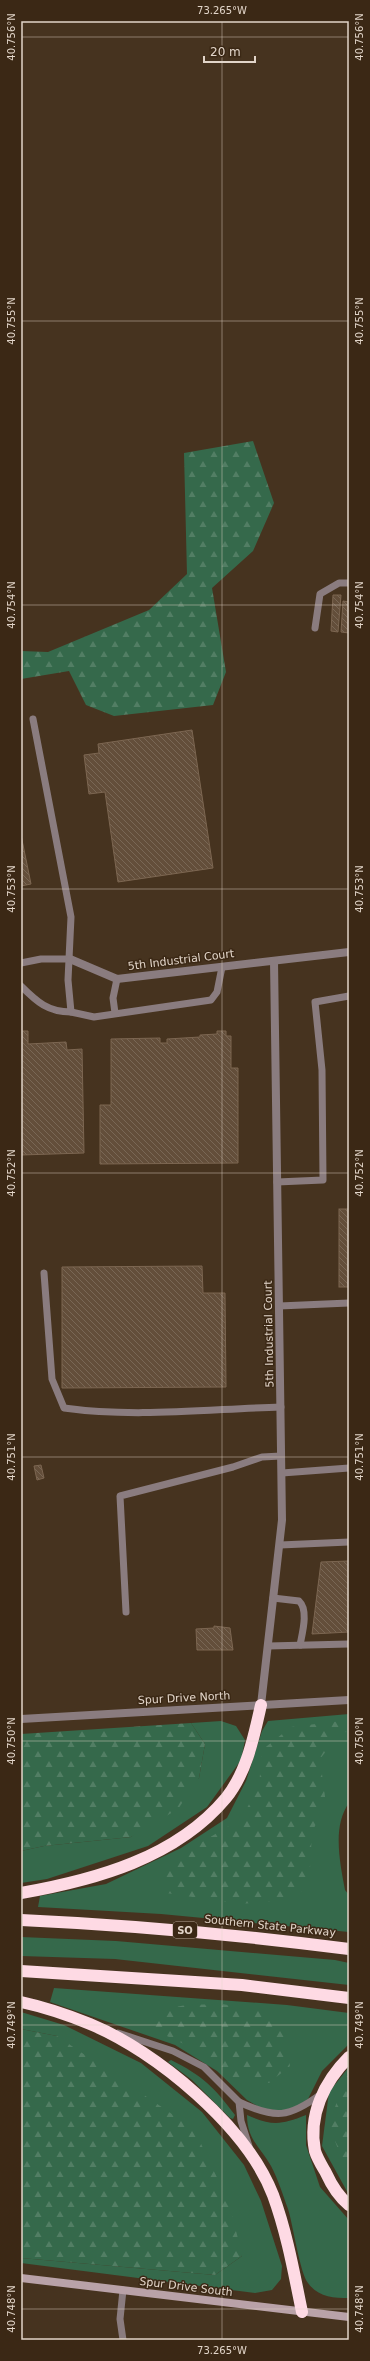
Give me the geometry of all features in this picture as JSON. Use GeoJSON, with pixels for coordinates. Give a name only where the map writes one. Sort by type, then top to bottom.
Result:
{"type":"FeatureCollection","features":[{"type":"Feature","properties":{"kind":"highway"},"geometry":{"type":"LineString","coordinates":[[21,1893],[52,1888],[113,1871],[158,1852],[197,1827],[226,1797],[243,1768],[254,1736],[261,1704]]}},
{"type":"Feature","properties":{"kind":"highway","name":"Southern State Parkway"},"geometry":{"type":"LineString","coordinates":[[21,1920],[105,1924],[242,1935],[349,1949]]}},
{"type":"Feature","properties":{"kind":"highway"},"geometry":{"type":"LineString","coordinates":[[21,1971],[242,1984],[349,1998]]}},
{"type":"Feature","properties":{"kind":"highway"},"geometry":{"type":"LineString","coordinates":[[21,2002],[91,2024],[139,2050],[184,2083],[223,2120],[250,2152],[273,2194],[286,2235],[302,2312]]}},
{"type":"Feature","properties":{"kind":"highway"},"geometry":{"type":"LineString","coordinates":[[349,2057],[334,2072],[321,2094],[314,2124],[315,2152],[330,2181],[349,2205]]}},
{"type":"Feature","properties":{"kind":"street","name":"5th Industrial Court"},"geometry":{"type":"LineString","coordinates":[[70,959],[117,979],[349,952]]}},
{"type":"Feature","properties":{"kind":"street","name":"5th Industrial Court"},"geometry":{"type":"LineString","coordinates":[[261,1704],[282,1520],[274,961]]}},
{"type":"Feature","properties":{"kind":"street","name":"Spur Drive North"},"geometry":{"type":"LineString","coordinates":[[21,1719],[349,1700]]}},
{"type":"Feature","properties":{"kind":"street","name":"Spur Drive South"},"geometry":{"type":"LineString","coordinates":[[21,2278],[349,2317]]}},
{"type":"Feature","properties":{"kind":"lane"},"geometry":{"type":"LineString","coordinates":[[316,628],[320,594],[339,583],[349,584]]}},
{"type":"Feature","properties":{"kind":"lane"},"geometry":{"type":"LineString","coordinates":[[33,719],[72,917],[68,980],[71,1012]]}},
{"type":"Feature","properties":{"kind":"lane"},"geometry":{"type":"LineString","coordinates":[[21,963],[41,959],[70,959]]}},
{"type":"Feature","properties":{"kind":"lane"},"geometry":{"type":"LineString","coordinates":[[21,986],[34,998],[56,1012],[71,1012],[94,1016],[211,1000],[217,992],[222,967]]}},
{"type":"Feature","properties":{"kind":"lane"},"geometry":{"type":"LineString","coordinates":[[115,1013],[113,998],[117,979]]}},
{"type":"Feature","properties":{"kind":"lane"},"geometry":{"type":"LineString","coordinates":[[277,1182],[323,1180],[322,1070],[315,1002],[349,996]]}},
{"type":"Feature","properties":{"kind":"lane"},"geometry":{"type":"LineString","coordinates":[[44,1273],[52,1379],[64,1408],[91,1412],[139,1412],[281,1407]]}},
{"type":"Feature","properties":{"kind":"lane"},"geometry":{"type":"LineString","coordinates":[[279,1306],[349,1303]]}},
{"type":"Feature","properties":{"kind":"lane"},"geometry":{"type":"LineString","coordinates":[[126,1612],[120,1496],[233,1467],[262,1457],[281,1456]]}},
{"type":"Feature","properties":{"kind":"lane"},"geometry":{"type":"LineString","coordinates":[[282,1473],[349,1468]]}},
{"type":"Feature","properties":{"kind":"lane"},"geometry":{"type":"LineString","coordinates":[[280,1545],[349,1542]]}},
{"type":"Feature","properties":{"kind":"lane"},"geometry":{"type":"LineString","coordinates":[[273,1598],[299,1602],[302,1604],[304,1611],[300,1645]]}},
{"type":"Feature","properties":{"kind":"lane"},"geometry":{"type":"LineString","coordinates":[[268,1646],[349,1644]]}},
{"type":"Feature","properties":{"kind":"lane"},"geometry":{"type":"LineString","coordinates":[[91,2024],[173,2051],[204,2067],[239,2102],[270,2114],[292,2113],[321,2094]]}},
{"type":"Feature","properties":{"kind":"lane"},"geometry":{"type":"LineString","coordinates":[[239,2102],[241,2121],[250,2152]]}},
{"type":"Feature","properties":{"kind":"lane"},"geometry":{"type":"LineString","coordinates":[[123,2340],[120,2319],[124,2290]]}},
{"type":"Feature","properties":{"kind":"green space"},"geometry":{"type":"Polygon","coordinates":[[[253,441],[274,503],[253,551],[212,588],[226,672],[213,705],[114,716],[86,705],[69,671],[21,679],[21,651],[48,652],[149,610],[187,574],[184,453],[253,441]]]}},
{"type":"Feature","properties":{"kind":"green space"},"geometry":{"type":"Polygon","coordinates":[[[349,1714],[349,1803],[340,1822],[339,1845],[345,1890],[349,1895],[349,1932],[161,1914],[38,1907],[40,1896],[106,1884],[181,1848],[227,1818],[246,1781],[262,1731],[268,1721],[349,1714]]]}},
{"type":"Feature","properties":{"kind":"green space"},"geometry":{"type":"Polygon","coordinates":[[[349,1720],[349,1730],[337,1737],[320,1759],[326,1804],[312,1832],[309,1886],[289,1900],[239,1904],[166,1893],[166,1863],[241,1819],[259,1786],[262,1750],[291,1727],[349,1720]]]}},
{"type":"Feature","properties":{"kind":"green space"},"geometry":{"type":"Polygon","coordinates":[[[221,1721],[236,1726],[245,1740],[241,1760],[207,1807],[148,1846],[47,1879],[21,1883],[21,1851],[44,1846],[131,1837],[199,1778],[205,1744],[191,1723],[221,1721]]]}},
{"type":"Feature","properties":{"kind":"green space"},"geometry":{"type":"Polygon","coordinates":[[[191,1723],[205,1744],[199,1778],[178,1809],[131,1837],[44,1846],[21,1851],[21,1734],[191,1723]]]}},
{"type":"Feature","properties":{"kind":"green space"},"geometry":{"type":"Polygon","coordinates":[[[21,1937],[116,1941],[335,1960],[349,1963],[349,1985],[115,1959],[21,1956],[21,1937]]]}},
{"type":"Feature","properties":{"kind":"green space"},"geometry":{"type":"Polygon","coordinates":[[[54,1988],[287,2005],[349,2013],[349,2044],[322,2071],[308,2099],[295,2108],[280,2111],[261,2108],[247,2100],[217,2071],[175,2045],[50,2002],[54,1988]]]}},
{"type":"Feature","properties":{"kind":"green space"},"geometry":{"type":"Polygon","coordinates":[[[222,2004],[264,2011],[282,2024],[290,2066],[269,2083],[231,2077],[199,2051],[154,2030],[151,2019],[160,2010],[186,2005],[222,2004]]]}},
{"type":"Feature","properties":{"kind":"green space"},"geometry":{"type":"Polygon","coordinates":[[[21,2012],[64,2025],[141,2063],[202,2112],[244,2165],[261,2201],[282,2266],[281,2279],[272,2290],[255,2293],[21,2263],[21,2258],[215,2275],[242,2256],[57,2036],[21,2029],[21,2012]]]}},
{"type":"Feature","properties":{"kind":"green space"},"geometry":{"type":"Polygon","coordinates":[[[21,2029],[57,2036],[194,2129],[230,2205],[242,2256],[215,2275],[21,2258],[21,2029]]]}},
{"type":"Feature","properties":{"kind":"green space"},"geometry":{"type":"Polygon","coordinates":[[[171,2060],[192,2071],[207,2083],[221,2097],[235,2115],[233,2119],[230,2118],[192,2080],[168,2062],[171,2060]]]}},
{"type":"Feature","properties":{"kind":"green space"},"geometry":{"type":"Polygon","coordinates":[[[349,2067],[349,2195],[322,2146],[329,2092],[349,2067]]]}},
{"type":"Feature","properties":{"kind":"green space"},"geometry":{"type":"Polygon","coordinates":[[[349,2075],[349,2162],[341,2157],[329,2125],[345,2078],[349,2075]]]}},
{"type":"Feature","properties":{"kind":"green space"},"geometry":{"type":"Polygon","coordinates":[[[247,2115],[263,2121],[276,2123],[290,2121],[306,2115],[306,2145],[320,2187],[349,2220],[349,2298],[337,2298],[321,2294],[312,2288],[305,2278],[299,2260],[288,2209],[271,2166],[249,2131],[247,2115]]]}},
{"type":"Feature","properties":{"kind":"building"},"geometry":{"type":"Polygon","coordinates":[[[333,595],[341,595],[338,632],[331,631],[333,595]]]}},
{"type":"Feature","properties":{"kind":"building"},"geometry":{"type":"Polygon","coordinates":[[[343,601],[349,602],[349,633],[341,632],[343,601]]]}},
{"type":"Feature","properties":{"kind":"building"},"geometry":{"type":"Polygon","coordinates":[[[192,730],[213,868],[118,882],[105,792],[89,794],[84,755],[99,753],[98,744],[192,730]]]}},
{"type":"Feature","properties":{"kind":"building"},"geometry":{"type":"Polygon","coordinates":[[[21,835],[31,884],[21,886],[21,835]]]}},
{"type":"Feature","properties":{"kind":"building"},"geometry":{"type":"Polygon","coordinates":[[[21,1031],[28,1031],[28,1044],[66,1042],[67,1050],[82,1049],[84,1153],[21,1155],[21,1031]]]}},
{"type":"Feature","properties":{"kind":"building"},"geometry":{"type":"Polygon","coordinates":[[[217,1031],[226,1031],[226,1036],[231,1036],[231,1068],[238,1068],[238,1163],[100,1164],[100,1105],[111,1105],[111,1039],[160,1038],[160,1043],[167,1043],[167,1039],[200,1037],[200,1035],[217,1034],[217,1031]]]}},
{"type":"Feature","properties":{"kind":"building"},"geometry":{"type":"Polygon","coordinates":[[[339,1209],[349,1209],[349,1287],[339,1287],[339,1209]]]}},
{"type":"Feature","properties":{"kind":"building"},"geometry":{"type":"Polygon","coordinates":[[[202,1266],[203,1293],[225,1293],[226,1387],[62,1388],[62,1267],[202,1266]]]}},
{"type":"Feature","properties":{"kind":"building"},"geometry":{"type":"Polygon","coordinates":[[[41,1465],[44,1478],[37,1480],[34,1466],[41,1465]]]}},
{"type":"Feature","properties":{"kind":"building"},"geometry":{"type":"Polygon","coordinates":[[[349,1561],[349,1632],[312,1634],[321,1562],[349,1561]]]}},
{"type":"Feature","properties":{"kind":"building"},"geometry":{"type":"Polygon","coordinates":[[[214,1626],[230,1628],[233,1650],[197,1650],[196,1629],[214,1628],[214,1626]]]}}]}
